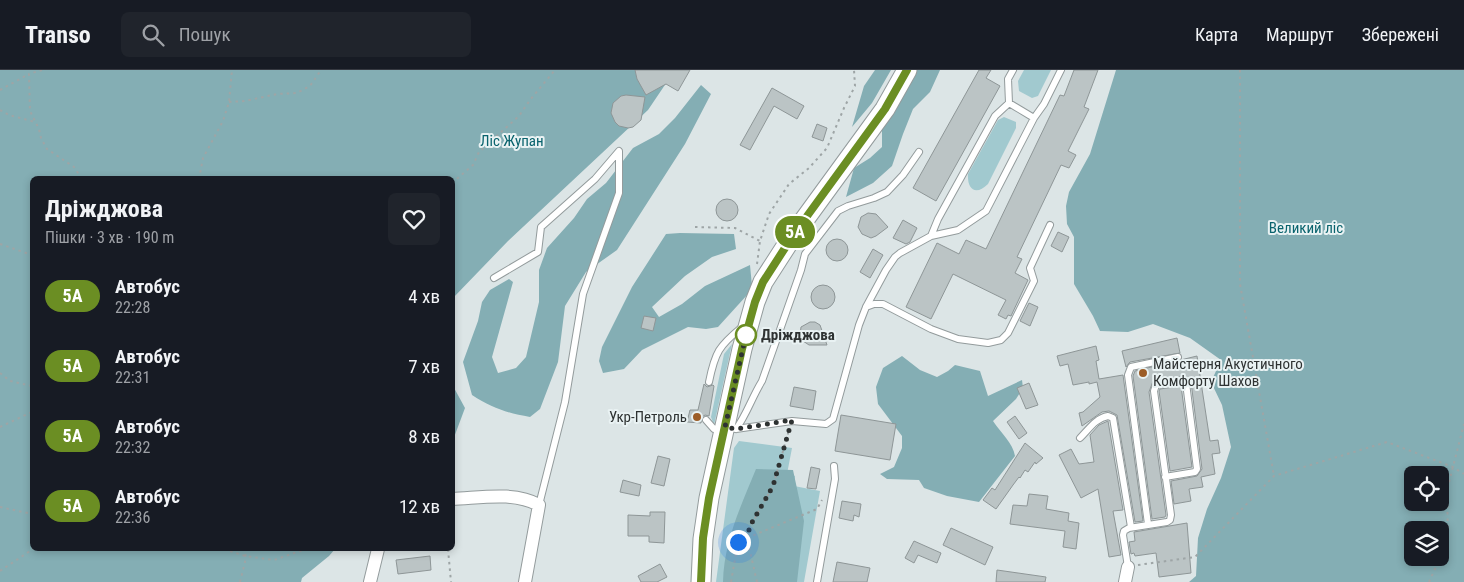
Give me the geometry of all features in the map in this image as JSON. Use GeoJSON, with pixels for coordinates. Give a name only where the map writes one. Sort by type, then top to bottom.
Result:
{"type":"FeatureCollection","features":[{"type":"Feature","properties":{"kind":"main road"},"geometry":{"type":"LineString","coordinates":[[701,582],[703,538],[707,508],[731,428],[749,321],[763,282],[794,234],[885,109],[907,70]]}},
{"type":"Feature","properties":{"kind":"street"},"geometry":{"type":"LineString","coordinates":[[455,499],[510,496],[539,504],[525,582]]}},
{"type":"Feature","properties":{"kind":"street"},"geometry":{"type":"LineString","coordinates":[[370,582],[378,551]]}},
{"type":"Feature","properties":{"kind":"street"},"geometry":{"type":"LineString","coordinates":[[1125,582],[1128,567]]}},
{"type":"Feature","properties":{"kind":"lane"},"geometry":{"type":"LineString","coordinates":[[932,236],[938,219],[995,116],[1009,103],[1008,79],[1013,70]]}},
{"type":"Feature","properties":{"kind":"lane"},"geometry":{"type":"LineString","coordinates":[[706,420],[714,429],[792,420],[826,424],[833,419],[859,325],[866,307],[895,257],[932,236],[958,230],[986,211],[1061,70]]}},
{"type":"Feature","properties":{"kind":"lane"},"geometry":{"type":"LineString","coordinates":[[1009,103],[1034,118]]}},
{"type":"Feature","properties":{"kind":"lane"},"geometry":{"type":"LineString","coordinates":[[494,278],[538,252],[540,227],[595,180],[619,151],[619,193],[583,294],[565,402],[539,504]]}},
{"type":"Feature","properties":{"kind":"lane"},"geometry":{"type":"LineString","coordinates":[[731,428],[746,416],[752,397],[762,381],[805,254],[838,211],[887,192],[903,175],[919,152]]}},
{"type":"Feature","properties":{"kind":"lane"},"geometry":{"type":"LineString","coordinates":[[866,307],[874,304],[883,304],[931,329],[958,339],[988,343],[1001,340],[1008,333],[1034,281],[1030,268],[1050,225]]}},
{"type":"Feature","properties":{"kind":"lane"},"geometry":{"type":"LineString","coordinates":[[709,382],[714,360],[719,350],[725,342],[749,321]]}},
{"type":"Feature","properties":{"kind":"lane"},"geometry":{"type":"LineString","coordinates":[[1148,524],[1128,375],[1131,367],[1178,357]]}},
{"type":"Feature","properties":{"kind":"lane"},"geometry":{"type":"LineString","coordinates":[[1128,567],[1124,531],[1131,527],[1170,520],[1171,515],[1165,477],[1154,388],[1156,385],[1182,380],[1186,383],[1197,469],[1195,472],[1165,477]]}},
{"type":"Feature","properties":{"kind":"lane"},"geometry":{"type":"LineString","coordinates":[[1080,438],[1096,421],[1108,416],[1113,418],[1131,527]]}},
{"type":"Feature","properties":{"kind":"lane"},"geometry":{"type":"LineString","coordinates":[[817,582],[835,479],[834,466]]}},
{"type":"Feature","properties":{"kind":"path"},"geometry":{"type":"LineString","coordinates":[[0,90],[29,74],[42,70]]}},
{"type":"Feature","properties":{"kind":"path"},"geometry":{"type":"LineString","coordinates":[[200,176],[203,158],[223,121],[229,102],[232,70]]}},
{"type":"Feature","properties":{"kind":"path"},"geometry":{"type":"LineString","coordinates":[[229,102],[245,101],[278,94],[297,93],[310,86],[321,70]]}},
{"type":"Feature","properties":{"kind":"path"},"geometry":{"type":"LineString","coordinates":[[455,181],[473,166],[479,152],[519,116],[555,70]]}},
{"type":"Feature","properties":{"kind":"path"},"geometry":{"type":"LineString","coordinates":[[763,282],[756,269],[760,241],[769,214],[788,184],[809,168],[827,148],[844,108],[856,86],[854,70]]}},
{"type":"Feature","properties":{"kind":"path"},"geometry":{"type":"LineString","coordinates":[[1240,70],[1240,284],[1274,476]]}},
{"type":"Feature","properties":{"kind":"path"},"geometry":{"type":"LineString","coordinates":[[29,74],[30,111],[39,129],[41,138],[47,149],[74,167],[80,176]]}},
{"type":"Feature","properties":{"kind":"path"},"geometry":{"type":"LineString","coordinates":[[0,110],[9,115],[35,122]]}},
{"type":"Feature","properties":{"kind":"path"},"geometry":{"type":"LineString","coordinates":[[695,227],[735,228],[760,241]]}},
{"type":"Feature","properties":{"kind":"path"},"geometry":{"type":"LineString","coordinates":[[0,244],[30,254]]}},
{"type":"Feature","properties":{"kind":"path"},"geometry":{"type":"LineString","coordinates":[[0,373],[10,381],[30,386]]}},
{"type":"Feature","properties":{"kind":"path"},"geometry":{"type":"LineString","coordinates":[[0,427],[30,413]]}},
{"type":"Feature","properties":{"kind":"path"},"geometry":{"type":"LineString","coordinates":[[757,582],[747,538],[750,526],[773,486],[792,420]]}},
{"type":"Feature","properties":{"kind":"path"},"geometry":{"type":"LineString","coordinates":[[1429,582],[1448,540],[1448,490],[1464,424]]}},
{"type":"Feature","properties":{"kind":"path"},"geometry":{"type":"LineString","coordinates":[[1128,567],[1195,557],[1274,476],[1387,442],[1453,467],[1464,474]]}},
{"type":"Feature","properties":{"kind":"path"},"geometry":{"type":"LineString","coordinates":[[731,582],[738,542],[817,509],[835,479]]}},
{"type":"Feature","properties":{"kind":"path"},"geometry":{"type":"LineString","coordinates":[[0,507],[30,514]]}},
{"type":"Feature","properties":{"kind":"path"},"geometry":{"type":"LineString","coordinates":[[0,571],[30,550]]}},
{"type":"Feature","properties":{"kind":"path"},"geometry":{"type":"LineString","coordinates":[[230,551],[245,556],[274,560],[300,551]]}},
{"type":"Feature","properties":{"kind":"path"},"geometry":{"type":"LineString","coordinates":[[240,582],[246,551]]}},
{"type":"Feature","properties":{"kind":"path"},"geometry":{"type":"LineString","coordinates":[[448,551],[451,582]]}},
{"type":"Feature","properties":{"kind":"shaded area"},"geometry":{"type":"Polygon","coordinates":[[[1024,70],[1051,70],[1038,96],[1032,98],[1019,91],[1018,81],[1024,70]]]}},
{"type":"Feature","properties":{"kind":"shaded area"},"geometry":{"type":"Polygon","coordinates":[[[1004,117],[1016,122],[1016,128],[988,184],[980,190],[973,190],[969,184],[968,174],[998,120],[1004,117]]]}},
{"type":"Feature","properties":{"kind":"shaded area"},"geometry":{"type":"Polygon","coordinates":[[[732,344],[714,425],[711,417],[724,354],[732,344]]]}},
{"type":"Feature","properties":{"kind":"shaded area"},"geometry":{"type":"Polygon","coordinates":[[[739,441],[792,448],[787,474],[795,476],[794,486],[820,491],[804,582],[716,582],[734,448],[739,441]]]}},
{"type":"Feature","properties":{"kind":"green space","name":"Ліс Жупан"},"geometry":{"type":"Polygon","coordinates":[[[0,70],[675,70],[648,110],[508,241],[455,296],[455,176],[30,176],[30,551],[333,551],[302,578],[301,582],[0,582],[0,70]]]}},
{"type":"Feature","properties":{"kind":"green space"},"geometry":{"type":"Polygon","coordinates":[[[875,70],[891,70],[872,103],[852,127],[864,86],[875,70]]]}},
{"type":"Feature","properties":{"kind":"green space"},"geometry":{"type":"Polygon","coordinates":[[[916,70],[940,70],[930,92],[913,109],[892,166],[873,183],[846,197],[854,168],[870,158],[882,147],[882,126],[916,70]]]}},
{"type":"Feature","properties":{"kind":"green space","name":"Великий ліс"},"geometry":{"type":"Polygon","coordinates":[[[1116,70],[1464,70],[1464,582],[1189,582],[1196,576],[1198,538],[1231,447],[1222,405],[1211,382],[1221,360],[1190,338],[1153,324],[1128,332],[1100,331],[1074,284],[1074,237],[1067,224],[1066,206],[1069,192],[1090,154],[1116,70]]]}},
{"type":"Feature","properties":{"kind":"green space"},"geometry":{"type":"Polygon","coordinates":[[[701,85],[711,94],[685,144],[617,250],[586,272],[565,306],[558,362],[540,409],[530,417],[493,407],[472,395],[463,362],[478,321],[482,302],[490,290],[509,279],[513,282],[492,357],[498,373],[516,368],[526,357],[539,302],[539,270],[547,248],[574,218],[587,199],[606,183],[633,148],[659,134],[675,118],[701,85]]]}},
{"type":"Feature","properties":{"kind":"green space"},"geometry":{"type":"Polygon","coordinates":[[[666,234],[734,234],[736,249],[712,257],[685,276],[652,307],[659,317],[682,304],[705,286],[750,265],[752,286],[748,294],[718,327],[706,329],[688,327],[642,350],[624,369],[603,373],[599,361],[602,347],[632,287],[666,234]]]}},
{"type":"Feature","properties":{"kind":"green space"},"geometry":{"type":"Polygon","coordinates":[[[902,356],[920,370],[937,377],[955,365],[980,371],[988,396],[1022,380],[1023,388],[1016,399],[993,421],[1009,442],[1015,456],[979,502],[947,496],[924,488],[919,480],[887,479],[880,474],[894,467],[902,448],[902,436],[878,404],[876,387],[883,368],[902,356]]]}},
{"type":"Feature","properties":{"kind":"green space"},"geometry":{"type":"Polygon","coordinates":[[[455,390],[465,408],[455,435],[455,390]]]}},
{"type":"Feature","properties":{"kind":"green space"},"geometry":{"type":"Polygon","coordinates":[[[756,469],[793,470],[804,521],[797,582],[723,582],[726,552],[730,538],[756,469]]]}},
{"type":"Feature","properties":{"kind":"building"},"geometry":{"type":"Polygon","coordinates":[[[635,70],[690,70],[678,91],[666,84],[646,95],[637,79],[635,70]]]}},
{"type":"Feature","properties":{"kind":"building"},"geometry":{"type":"Polygon","coordinates":[[[979,70],[991,70],[986,78],[1000,86],[936,201],[913,188],[979,70]]]}},
{"type":"Feature","properties":{"kind":"building"},"geometry":{"type":"Polygon","coordinates":[[[1074,70],[1098,70],[1084,107],[1089,109],[1068,151],[1076,155],[1069,168],[1061,165],[1017,257],[1022,259],[1015,273],[1028,280],[1011,316],[1008,315],[1006,319],[998,315],[1006,300],[953,274],[931,319],[906,307],[937,243],[959,254],[966,240],[986,249],[1060,95],[1064,96],[1074,70]]]}},
{"type":"Feature","properties":{"kind":"building"},"geometry":{"type":"Polygon","coordinates":[[[772,88],[804,106],[797,119],[774,106],[750,150],[740,145],[772,88]]]}},
{"type":"Feature","properties":{"kind":"building"},"geometry":{"type":"Polygon","coordinates":[[[621,96],[645,97],[641,120],[633,127],[628,128],[619,126],[611,113],[613,103],[621,96]]]}},
{"type":"Feature","properties":{"kind":"building"},"geometry":{"type":"Polygon","coordinates":[[[817,124],[827,128],[823,141],[812,137],[817,124]]]}},
{"type":"Feature","properties":{"kind":"building"},"geometry":{"type":"Polygon","coordinates":[[[723,199],[731,199],[738,206],[738,214],[731,221],[723,221],[716,214],[716,206],[723,199]]]}},
{"type":"Feature","properties":{"kind":"building"},"geometry":{"type":"Polygon","coordinates":[[[868,213],[876,214],[888,227],[871,238],[862,234],[858,227],[861,217],[868,213]]]}},
{"type":"Feature","properties":{"kind":"building"},"geometry":{"type":"Polygon","coordinates":[[[903,220],[917,228],[910,242],[906,244],[893,238],[903,220]]]}},
{"type":"Feature","properties":{"kind":"building"},"geometry":{"type":"Polygon","coordinates":[[[1058,232],[1069,237],[1062,252],[1051,246],[1058,232]]]}},
{"type":"Feature","properties":{"kind":"building"},"geometry":{"type":"Polygon","coordinates":[[[833,239],[841,239],[848,246],[848,254],[841,261],[833,261],[826,254],[826,246],[833,239]]]}},
{"type":"Feature","properties":{"kind":"building"},"geometry":{"type":"Polygon","coordinates":[[[873,249],[883,255],[870,278],[860,272],[873,249]]]}},
{"type":"Feature","properties":{"kind":"building"},"geometry":{"type":"Polygon","coordinates":[[[823,285],[831,289],[835,297],[831,305],[823,309],[815,305],[811,297],[815,289],[823,285]]]}},
{"type":"Feature","properties":{"kind":"building"},"geometry":{"type":"Polygon","coordinates":[[[1029,303],[1038,307],[1030,326],[1020,321],[1029,303]]]}},
{"type":"Feature","properties":{"kind":"building"},"geometry":{"type":"Polygon","coordinates":[[[644,316],[656,318],[653,331],[641,328],[644,316]]]}},
{"type":"Feature","properties":{"kind":"building"},"geometry":{"type":"Polygon","coordinates":[[[810,322],[820,325],[827,345],[809,345],[803,341],[800,335],[801,327],[810,322]]]}},
{"type":"Feature","properties":{"kind":"building"},"geometry":{"type":"Polygon","coordinates":[[[1177,338],[1180,353],[1130,362],[1126,367],[1122,351],[1177,338]]]}},
{"type":"Feature","properties":{"kind":"building"},"geometry":{"type":"Polygon","coordinates":[[[1096,346],[1099,360],[1096,361],[1099,379],[1123,375],[1143,521],[1135,522],[1117,415],[1109,411],[1102,412],[1082,426],[1079,413],[1083,412],[1100,397],[1097,382],[1073,385],[1068,364],[1060,366],[1057,356],[1096,346]]]}},
{"type":"Feature","properties":{"kind":"building"},"geometry":{"type":"Polygon","coordinates":[[[1197,356],[1210,441],[1218,440],[1220,453],[1212,454],[1215,474],[1201,477],[1203,487],[1189,489],[1191,501],[1174,504],[1171,481],[1197,476],[1202,469],[1191,382],[1182,376],[1153,381],[1149,392],[1166,515],[1165,517],[1152,519],[1133,376],[1135,371],[1197,356]]]}},
{"type":"Feature","properties":{"kind":"building"},"geometry":{"type":"Polygon","coordinates":[[[1029,383],[1038,405],[1026,409],[1017,388],[1029,383]]]}},
{"type":"Feature","properties":{"kind":"building"},"geometry":{"type":"Polygon","coordinates":[[[704,384],[707,387],[714,386],[709,416],[705,415],[702,417],[701,423],[687,422],[690,410],[698,410],[704,384]]]}},
{"type":"Feature","properties":{"kind":"building"},"geometry":{"type":"Polygon","coordinates":[[[1181,386],[1192,467],[1170,471],[1159,391],[1160,389],[1181,386]]]}},
{"type":"Feature","properties":{"kind":"building"},"geometry":{"type":"Polygon","coordinates":[[[794,387],[816,391],[813,410],[790,406],[794,387]]]}},
{"type":"Feature","properties":{"kind":"building"},"geometry":{"type":"Polygon","coordinates":[[[841,415],[896,424],[890,460],[835,451],[841,415]]]}},
{"type":"Feature","properties":{"kind":"building"},"geometry":{"type":"Polygon","coordinates":[[[1015,416],[1027,433],[1019,439],[1007,422],[1015,416]]]}},
{"type":"Feature","properties":{"kind":"building"},"geometry":{"type":"Polygon","coordinates":[[[1108,421],[1123,510],[1113,511],[1121,555],[1109,557],[1098,489],[1081,498],[1059,455],[1071,449],[1079,464],[1094,462],[1090,435],[1099,425],[1108,421]]]}},
{"type":"Feature","properties":{"kind":"building"},"geometry":{"type":"Polygon","coordinates":[[[1025,443],[1043,458],[1036,464],[1035,462],[1028,472],[1025,470],[996,509],[983,500],[992,488],[995,490],[1025,443]]]}},
{"type":"Feature","properties":{"kind":"building"},"geometry":{"type":"Polygon","coordinates":[[[658,456],[670,459],[664,486],[651,483],[658,456]]]}},
{"type":"Feature","properties":{"kind":"building"},"geometry":{"type":"Polygon","coordinates":[[[811,467],[820,469],[816,489],[807,488],[811,467]]]}},
{"type":"Feature","properties":{"kind":"building"},"geometry":{"type":"Polygon","coordinates":[[[623,480],[641,485],[639,496],[620,492],[623,480]]]}},
{"type":"Feature","properties":{"kind":"building"},"geometry":{"type":"Polygon","coordinates":[[[1029,494],[1048,496],[1046,509],[1069,513],[1068,521],[1079,523],[1076,549],[1063,547],[1065,531],[1010,524],[1013,505],[1027,506],[1029,494]]]}},
{"type":"Feature","properties":{"kind":"building"},"geometry":{"type":"Polygon","coordinates":[[[842,501],[861,504],[859,517],[854,515],[853,521],[839,518],[842,501]]]}},
{"type":"Feature","properties":{"kind":"building"},"geometry":{"type":"Polygon","coordinates":[[[650,512],[665,512],[664,543],[649,542],[649,536],[628,536],[628,515],[650,516],[650,512]]]}},
{"type":"Feature","properties":{"kind":"building"},"geometry":{"type":"Polygon","coordinates":[[[1187,523],[1191,573],[1159,577],[1156,553],[1135,556],[1134,553],[1131,554],[1129,542],[1135,541],[1134,532],[1187,523]]]}},
{"type":"Feature","properties":{"kind":"building"},"geometry":{"type":"Polygon","coordinates":[[[951,528],[993,547],[985,565],[943,545],[951,528]]]}},
{"type":"Feature","properties":{"kind":"building"},"geometry":{"type":"Polygon","coordinates":[[[914,541],[941,553],[937,563],[918,555],[914,563],[905,558],[914,541]]]}},
{"type":"Feature","properties":{"kind":"building"},"geometry":{"type":"Polygon","coordinates":[[[430,556],[431,570],[398,574],[396,560],[430,556]]]}},
{"type":"Feature","properties":{"kind":"building"},"geometry":{"type":"Polygon","coordinates":[[[837,562],[870,568],[867,582],[833,582],[837,562]]]}},
{"type":"Feature","properties":{"kind":"building"},"geometry":{"type":"Polygon","coordinates":[[[660,564],[667,577],[657,582],[641,582],[638,576],[660,564]]]}},
{"type":"Feature","properties":{"kind":"building"},"geometry":{"type":"Polygon","coordinates":[[[997,570],[1046,577],[1045,582],[996,582],[997,570]]]}},
{"type":"Feature","properties":{"kind":"bus line","name":"5А"},"geometry":{"type":"LineString","coordinates":[[701,582],[703,538],[718,454],[749,321],[763,282],[794,234],[885,109],[907,70]]}},
{"type":"Feature","properties":{"kind":"place","name":"Дріжджова"},"geometry":{"type":"Point","coordinates":[746,335]}},
{"type":"Feature","properties":{"kind":"place","name":"Майстерня Акустичного Комфорту Шахов"},"geometry":{"type":"Point","coordinates":[1143,373]}},
{"type":"Feature","properties":{"kind":"place","name":"Укр-Петроль"},"geometry":{"type":"Point","coordinates":[697,417]}},
{"type":"Feature","properties":{"kind":"route"},"geometry":{"type":"LineString","coordinates":[[738,542],[747,538],[750,526],[773,486],[792,420],[736,429],[725,427],[746,335]]}}]}
